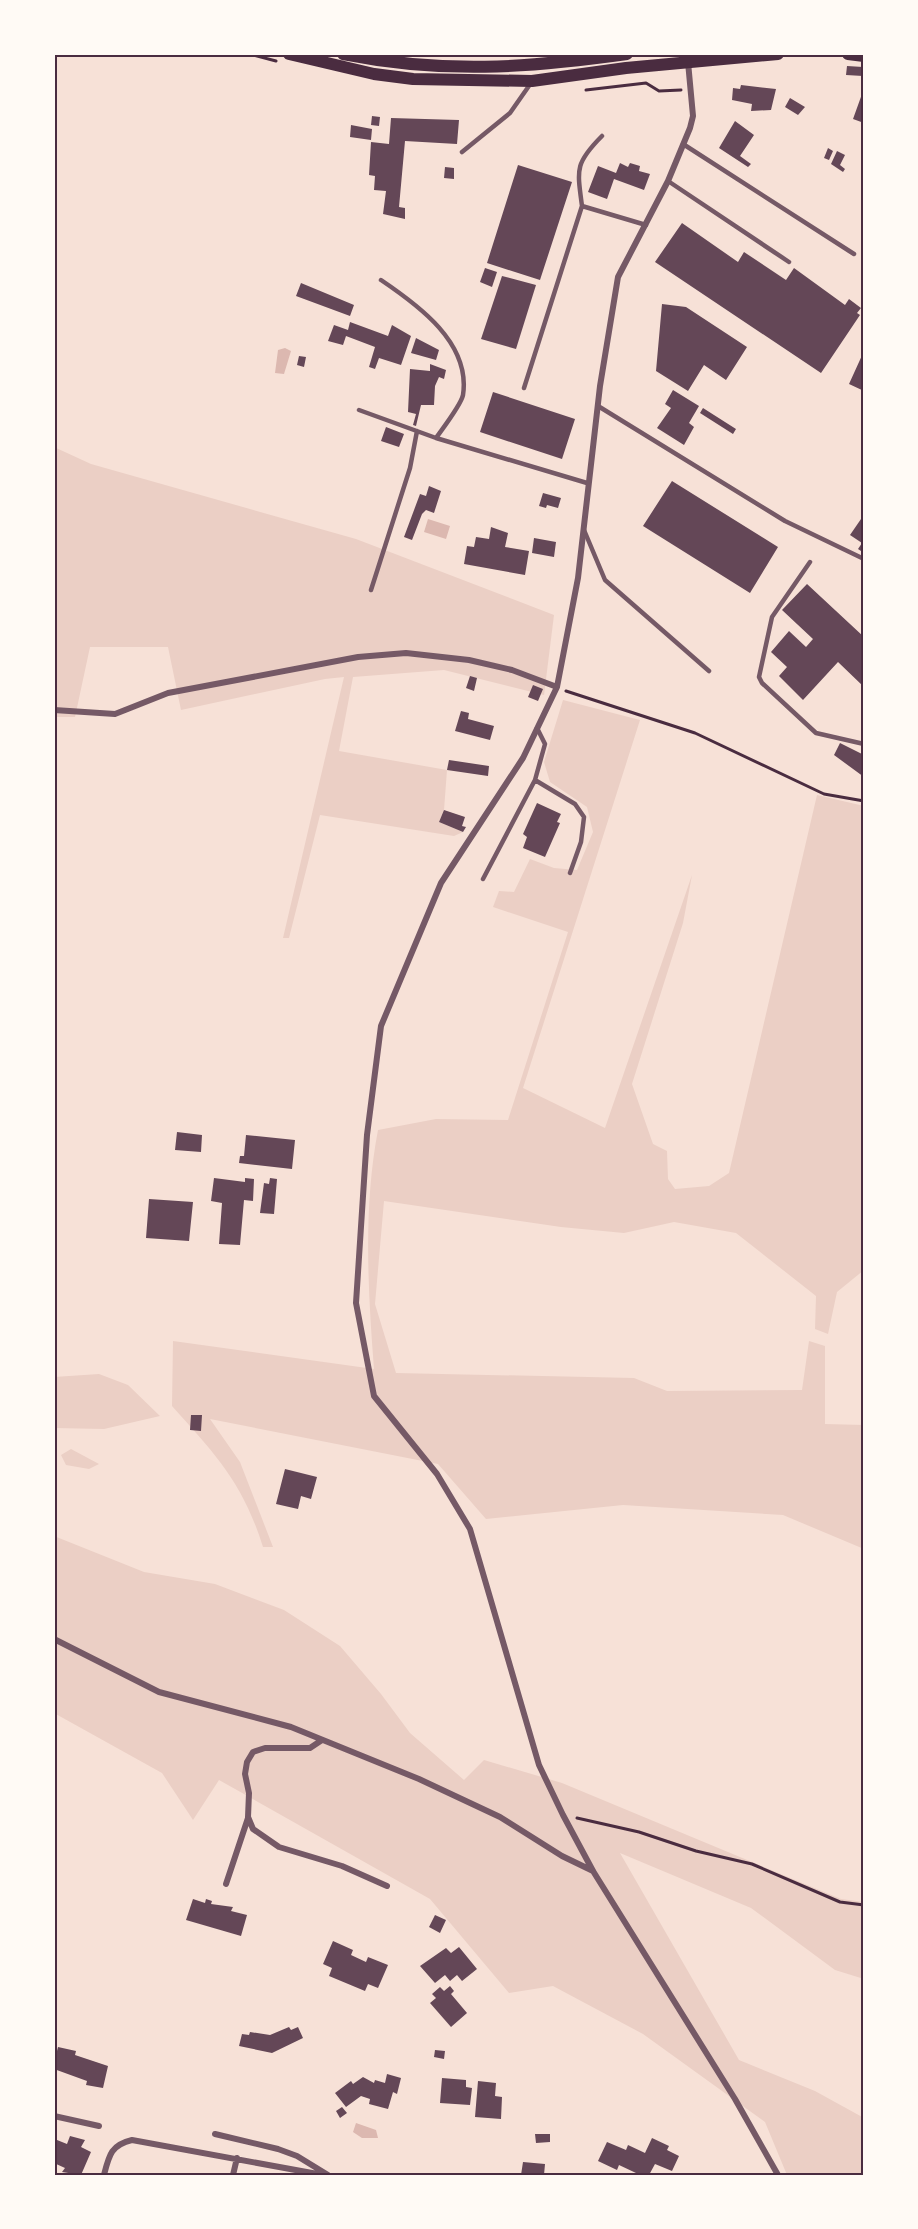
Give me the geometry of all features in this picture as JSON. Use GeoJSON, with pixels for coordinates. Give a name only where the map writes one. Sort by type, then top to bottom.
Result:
{"type":"FeatureCollection","features":[{"type":"Feature","properties":{"kind":"main road"},"geometry":{"type":"LineString","coordinates":[[289,54],[397,77],[532,81],[688,62],[778,54]]}},
{"type":"Feature","properties":{"kind":"main road"},"geometry":{"type":"LineString","coordinates":[[343,54],[386,63],[401,59],[475,68],[531,67],[573,58],[627,54]]}},
{"type":"Feature","properties":{"kind":"main road"},"geometry":{"type":"LineString","coordinates":[[848,54],[864,56]]}},
{"type":"Feature","properties":{"kind":"street"},"geometry":{"type":"LineString","coordinates":[[688,62],[693,116],[668,181],[618,277],[587,483],[578,578],[557,687],[523,758],[441,883],[381,1026],[367,1136],[356,1303],[374,1395],[437,1474],[470,1529],[539,1765],[563,1815],[593,1872],[735,2099],[778,2175]]}},
{"type":"Feature","properties":{"kind":"street"},"geometry":{"type":"LineString","coordinates":[[54,710],[115,714],[168,693],[358,657],[406,653],[470,660],[512,670],[557,687]]}},
{"type":"Feature","properties":{"kind":"street"},"geometry":{"type":"LineString","coordinates":[[54,1639],[159,1692],[291,1727],[419,1779],[500,1816],[562,1856],[593,1872]]}},
{"type":"Feature","properties":{"kind":"street"},"geometry":{"type":"LineString","coordinates":[[226,1884],[248,1817],[249,1793],[245,1774],[247,1761],[254,1752],[265,1748],[310,1748],[322,1740]]}},
{"type":"Feature","properties":{"kind":"street"},"geometry":{"type":"LineString","coordinates":[[248,1817],[253,1829],[279,1847],[322,1859],[387,1886]]}},
{"type":"Feature","properties":{"kind":"street"},"geometry":{"type":"LineString","coordinates":[[54,2116],[99,2126]]}},
{"type":"Feature","properties":{"kind":"street"},"geometry":{"type":"LineString","coordinates":[[215,2134],[278,2149],[297,2156],[328,2175]]}},
{"type":"Feature","properties":{"kind":"street"},"geometry":{"type":"LineString","coordinates":[[104,2175],[110,2150],[119,2143],[132,2140],[323,2175]]}},
{"type":"Feature","properties":{"kind":"street"},"geometry":{"type":"LineString","coordinates":[[233,2175],[237,2158]]}},
{"type":"Feature","properties":{"kind":"lane"},"geometry":{"type":"LineString","coordinates":[[397,77],[401,59]]}},
{"type":"Feature","properties":{"kind":"lane"},"geometry":{"type":"LineString","coordinates":[[462,152],[510,113],[532,81]]}},
{"type":"Feature","properties":{"kind":"lane"},"geometry":{"type":"LineString","coordinates":[[524,388],[582,206],[580,164],[584,154],[602,136]]}},
{"type":"Feature","properties":{"kind":"lane"},"geometry":{"type":"LineString","coordinates":[[683,144],[854,254]]}},
{"type":"Feature","properties":{"kind":"lane"},"geometry":{"type":"LineString","coordinates":[[668,181],[789,262]]}},
{"type":"Feature","properties":{"kind":"lane"},"geometry":{"type":"LineString","coordinates":[[582,206],[646,225]]}},
{"type":"Feature","properties":{"kind":"lane"},"geometry":{"type":"LineString","coordinates":[[381,280],[413,301],[446,335],[461,365],[463,396],[436,438]]}},
{"type":"Feature","properties":{"kind":"lane"},"geometry":{"type":"LineString","coordinates":[[598,406],[785,521],[864,559]]}},
{"type":"Feature","properties":{"kind":"lane"},"geometry":{"type":"LineString","coordinates":[[359,410],[436,438],[587,483]]}},
{"type":"Feature","properties":{"kind":"lane"},"geometry":{"type":"LineString","coordinates":[[371,590],[410,468],[417,431]]}},
{"type":"Feature","properties":{"kind":"lane"},"geometry":{"type":"LineString","coordinates":[[584,529],[597,566],[605,579],[709,671]]}},
{"type":"Feature","properties":{"kind":"lane"},"geometry":{"type":"LineString","coordinates":[[810,562],[772,617],[759,677],[762,683],[816,733],[864,744]]}},
{"type":"Feature","properties":{"kind":"lane"},"geometry":{"type":"LineString","coordinates":[[483,879],[535,780],[545,744],[537,728]]}},
{"type":"Feature","properties":{"kind":"lane"},"geometry":{"type":"LineString","coordinates":[[535,780],[575,804],[584,817],[581,842],[570,873]]}},
{"type":"Feature","properties":{"kind":"path"},"geometry":{"type":"LineString","coordinates":[[557,687],[695,733],[824,794],[864,801]]}},
{"type":"Feature","properties":{"kind":"path"},"geometry":{"type":"LineString","coordinates":[[563,1815],[639,1832],[696,1851],[752,1864],[840,1902],[864,1905]]}},
{"type":"Feature","properties":{"kind":"shaded area"},"geometry":{"type":"Polygon","coordinates":[[[285,348],[291,351],[284,374],[275,373],[278,350],[285,348]]]}},
{"type":"Feature","properties":{"kind":"shaded area"},"geometry":{"type":"Polygon","coordinates":[[[54,447],[91,464],[356,539],[554,615],[544,695],[444,670],[353,677],[339,751],[447,770],[444,810],[439,822],[463,832],[454,836],[320,815],[289,938],[283,938],[344,677],[325,679],[181,710],[168,647],[90,647],[75,717],[54,717],[54,447]]]}},
{"type":"Feature","properties":{"kind":"shaded area"},"geometry":{"type":"Polygon","coordinates":[[[428,519],[450,526],[446,539],[424,532],[428,519]]]}},
{"type":"Feature","properties":{"kind":"shaded area"},"geometry":{"type":"Polygon","coordinates":[[[563,700],[640,720],[523,1088],[605,1128],[692,875],[683,923],[632,1084],[653,1144],[667,1151],[668,1179],[675,1189],[709,1186],[729,1173],[817,795],[864,806],[864,1270],[837,1292],[828,1334],[815,1329],[816,1296],[736,1233],[674,1222],[624,1233],[561,1227],[384,1201],[375,1304],[396,1373],[634,1378],[667,1391],[802,1390],[809,1341],[825,1346],[825,1424],[864,1425],[864,1549],[783,1515],[623,1505],[486,1519],[438,1464],[210,1419],[240,1462],[273,1547],[263,1547],[247,1505],[227,1471],[172,1406],[173,1341],[374,1369],[368,1249],[370,1189],[378,1130],[436,1119],[508,1120],[568,932],[493,907],[499,891],[514,892],[530,859],[554,868],[577,870],[593,832],[587,807],[550,782],[544,762],[563,700]]]}},
{"type":"Feature","properties":{"kind":"shaded area"},"geometry":{"type":"Polygon","coordinates":[[[99,1374],[128,1385],[160,1416],[104,1429],[54,1428],[54,1377],[99,1374]]]}},
{"type":"Feature","properties":{"kind":"shaded area"},"geometry":{"type":"Polygon","coordinates":[[[71,1449],[99,1464],[89,1469],[66,1465],[61,1455],[71,1449]]]}},
{"type":"Feature","properties":{"kind":"shaded area"},"geometry":{"type":"Polygon","coordinates":[[[54,1536],[144,1572],[215,1584],[284,1610],[340,1646],[381,1694],[410,1733],[464,1780],[484,1760],[562,1783],[841,1899],[864,1902],[864,1979],[835,1970],[751,1908],[620,1853],[739,2060],[815,2091],[864,2118],[864,2175],[787,2175],[765,2122],[643,2034],[553,1986],[509,1993],[430,1899],[219,1780],[193,1820],[162,1773],[54,1713],[54,1536]]]}},
{"type":"Feature","properties":{"kind":"shaded area"},"geometry":{"type":"Polygon","coordinates":[[[356,2123],[376,2130],[378,2138],[362,2138],[353,2132],[356,2123]]]}},
{"type":"Feature","properties":{"kind":"building"},"geometry":{"type":"Polygon","coordinates":[[[847,66],[863,67],[863,76],[846,75],[847,66]]]}},
{"type":"Feature","properties":{"kind":"building"},"geometry":{"type":"Polygon","coordinates":[[[741,85],[776,89],[771,110],[751,111],[752,104],[732,100],[733,88],[740,89],[741,85]]]}},
{"type":"Feature","properties":{"kind":"building"},"geometry":{"type":"Polygon","coordinates":[[[862,94],[864,94],[864,123],[853,119],[862,94]]]}},
{"type":"Feature","properties":{"kind":"building"},"geometry":{"type":"Polygon","coordinates":[[[790,98],[805,107],[798,115],[785,107],[790,98]]]}},
{"type":"Feature","properties":{"kind":"building"},"geometry":{"type":"Polygon","coordinates":[[[372,116],[380,117],[379,126],[371,125],[372,116]]]}},
{"type":"Feature","properties":{"kind":"building"},"geometry":{"type":"Polygon","coordinates":[[[391,118],[459,120],[457,144],[405,141],[399,207],[405,208],[405,219],[383,214],[386,191],[374,190],[375,176],[369,175],[371,142],[389,144],[391,118]]]}},
{"type":"Feature","properties":{"kind":"building"},"geometry":{"type":"Polygon","coordinates":[[[735,121],[754,135],[740,156],[751,164],[748,167],[719,148],[735,121]]]}},
{"type":"Feature","properties":{"kind":"building"},"geometry":{"type":"Polygon","coordinates":[[[351,125],[372,129],[371,140],[350,137],[351,125]]]}},
{"type":"Feature","properties":{"kind":"building"},"geometry":{"type":"Polygon","coordinates":[[[828,148],[833,151],[829,160],[824,158],[828,148]]]}},
{"type":"Feature","properties":{"kind":"building"},"geometry":{"type":"Polygon","coordinates":[[[837,151],[845,155],[840,165],[845,169],[843,172],[831,164],[837,151]]]}},
{"type":"Feature","properties":{"kind":"building"},"geometry":{"type":"Polygon","coordinates":[[[620,163],[628,167],[630,163],[640,166],[639,171],[650,174],[644,190],[614,179],[607,199],[588,192],[598,166],[616,173],[620,163]]]}},
{"type":"Feature","properties":{"kind":"building"},"geometry":{"type":"Polygon","coordinates":[[[518,165],[572,182],[540,280],[487,263],[518,165]]]}},
{"type":"Feature","properties":{"kind":"building"},"geometry":{"type":"Polygon","coordinates":[[[445,167],[454,168],[454,179],[444,178],[445,167]]]}},
{"type":"Feature","properties":{"kind":"building"},"geometry":{"type":"Polygon","coordinates":[[[682,223],[738,262],[744,252],[786,280],[794,268],[845,305],[849,299],[861,308],[857,313],[860,315],[821,373],[655,262],[682,223]]]}},
{"type":"Feature","properties":{"kind":"building"},"geometry":{"type":"Polygon","coordinates":[[[485,268],[497,272],[492,287],[480,282],[485,268]]]}},
{"type":"Feature","properties":{"kind":"building"},"geometry":{"type":"Polygon","coordinates":[[[502,276],[536,285],[516,349],[481,339],[502,276]]]}},
{"type":"Feature","properties":{"kind":"building"},"geometry":{"type":"Polygon","coordinates":[[[301,283],[354,305],[350,316],[296,296],[301,283]]]}},
{"type":"Feature","properties":{"kind":"building"},"geometry":{"type":"Polygon","coordinates":[[[662,304],[686,307],[747,347],[726,380],[704,365],[688,391],[656,371],[662,304]]]}},
{"type":"Feature","properties":{"kind":"building"},"geometry":{"type":"Polygon","coordinates":[[[350,322],[388,336],[392,325],[411,336],[401,365],[379,358],[375,369],[369,367],[375,347],[346,336],[343,345],[328,341],[334,325],[348,330],[350,322]]]}},
{"type":"Feature","properties":{"kind":"building"},"geometry":{"type":"Polygon","coordinates":[[[416,338],[439,350],[436,360],[411,353],[416,338]]]}},
{"type":"Feature","properties":{"kind":"building"},"geometry":{"type":"Polygon","coordinates":[[[864,351],[864,391],[849,384],[864,351]]]}},
{"type":"Feature","properties":{"kind":"building"},"geometry":{"type":"Polygon","coordinates":[[[299,356],[306,357],[304,367],[297,365],[299,356]]]}},
{"type":"Feature","properties":{"kind":"building"},"geometry":{"type":"Polygon","coordinates":[[[430,364],[446,370],[444,379],[439,377],[435,386],[434,405],[421,405],[416,426],[413,425],[416,414],[408,412],[410,369],[430,371],[430,364]]]}},
{"type":"Feature","properties":{"kind":"building"},"geometry":{"type":"Polygon","coordinates":[[[673,390],[699,406],[689,423],[694,427],[684,445],[657,428],[671,408],[665,404],[673,390]]]}},
{"type":"Feature","properties":{"kind":"building"},"geometry":{"type":"Polygon","coordinates":[[[493,392],[575,419],[562,459],[480,432],[493,392]]]}},
{"type":"Feature","properties":{"kind":"building"},"geometry":{"type":"Polygon","coordinates":[[[703,408],[736,429],[733,434],[700,413],[703,408]]]}},
{"type":"Feature","properties":{"kind":"building"},"geometry":{"type":"Polygon","coordinates":[[[386,427],[404,434],[399,447],[381,441],[386,427]]]}},
{"type":"Feature","properties":{"kind":"building"},"geometry":{"type":"Polygon","coordinates":[[[672,481],[778,547],[750,593],[643,526],[672,481]]]}},
{"type":"Feature","properties":{"kind":"building"},"geometry":{"type":"Polygon","coordinates":[[[429,486],[441,491],[434,513],[426,510],[422,514],[412,540],[404,537],[420,494],[426,496],[429,486]]]}},
{"type":"Feature","properties":{"kind":"building"},"geometry":{"type":"Polygon","coordinates":[[[543,493],[561,498],[558,508],[547,505],[546,508],[539,506],[543,493]]]}},
{"type":"Feature","properties":{"kind":"building"},"geometry":{"type":"Polygon","coordinates":[[[861,519],[864,521],[864,553],[858,549],[862,543],[850,535],[861,519]]]}},
{"type":"Feature","properties":{"kind":"building"},"geometry":{"type":"Polygon","coordinates":[[[491,527],[508,533],[505,547],[529,551],[525,575],[464,564],[467,546],[474,547],[476,537],[489,539],[491,527]]]}},
{"type":"Feature","properties":{"kind":"building"},"geometry":{"type":"Polygon","coordinates":[[[534,538],[556,542],[554,557],[532,553],[534,538]]]}},
{"type":"Feature","properties":{"kind":"building"},"geometry":{"type":"Polygon","coordinates":[[[807,584],[864,637],[864,687],[838,662],[803,700],[779,676],[787,667],[771,652],[789,631],[806,647],[813,639],[782,610],[807,584]]]}},
{"type":"Feature","properties":{"kind":"building"},"geometry":{"type":"Polygon","coordinates":[[[470,676],[477,678],[474,691],[466,688],[470,676]]]}},
{"type":"Feature","properties":{"kind":"building"},"geometry":{"type":"Polygon","coordinates":[[[533,685],[543,689],[538,701],[528,697],[533,685]]]}},
{"type":"Feature","properties":{"kind":"building"},"geometry":{"type":"Polygon","coordinates":[[[461,711],[469,713],[468,719],[494,726],[490,740],[455,731],[461,711]]]}},
{"type":"Feature","properties":{"kind":"building"},"geometry":{"type":"Polygon","coordinates":[[[840,743],[864,755],[864,777],[834,755],[840,743]]]}},
{"type":"Feature","properties":{"kind":"building"},"geometry":{"type":"Polygon","coordinates":[[[449,760],[489,766],[488,776],[447,770],[449,760]]]}},
{"type":"Feature","properties":{"kind":"building"},"geometry":{"type":"Polygon","coordinates":[[[537,803],[561,814],[557,822],[560,823],[545,857],[523,848],[527,837],[523,834],[537,803]]]}},
{"type":"Feature","properties":{"kind":"building"},"geometry":{"type":"Polygon","coordinates":[[[444,810],[465,817],[462,826],[466,827],[463,832],[439,822],[444,810]]]}},
{"type":"Feature","properties":{"kind":"building"},"geometry":{"type":"Polygon","coordinates":[[[177,1132],[202,1135],[201,1152],[175,1150],[177,1132]]]}},
{"type":"Feature","properties":{"kind":"building"},"geometry":{"type":"Polygon","coordinates":[[[246,1135],[295,1140],[292,1169],[239,1163],[240,1156],[244,1156],[246,1135]]]}},
{"type":"Feature","properties":{"kind":"building"},"geometry":{"type":"Polygon","coordinates":[[[214,1178],[245,1182],[245,1178],[254,1179],[253,1201],[244,1200],[240,1245],[219,1244],[222,1203],[211,1201],[214,1178]]]}},
{"type":"Feature","properties":{"kind":"building"},"geometry":{"type":"Polygon","coordinates":[[[270,1178],[277,1179],[274,1214],[260,1213],[264,1183],[269,1184],[270,1178]]]}},
{"type":"Feature","properties":{"kind":"building"},"geometry":{"type":"Polygon","coordinates":[[[149,1199],[193,1202],[189,1241],[146,1238],[149,1199]]]}},
{"type":"Feature","properties":{"kind":"building"},"geometry":{"type":"Polygon","coordinates":[[[191,1415],[202,1415],[201,1431],[190,1430],[191,1415]]]}},
{"type":"Feature","properties":{"kind":"building"},"geometry":{"type":"Polygon","coordinates":[[[285,1469],[317,1477],[311,1499],[301,1496],[298,1509],[276,1504],[285,1469]]]}},
{"type":"Feature","properties":{"kind":"building"},"geometry":{"type":"Polygon","coordinates":[[[193,1899],[205,1903],[206,1899],[212,1901],[211,1904],[233,1907],[231,1911],[247,1915],[241,1936],[186,1920],[193,1899]]]}},
{"type":"Feature","properties":{"kind":"building"},"geometry":{"type":"Polygon","coordinates":[[[435,1915],[446,1920],[440,1933],[429,1927],[435,1915]]]}},
{"type":"Feature","properties":{"kind":"building"},"geometry":{"type":"Polygon","coordinates":[[[333,1941],[353,1950],[351,1955],[366,1962],[368,1957],[388,1965],[378,1988],[368,1984],[365,1991],[329,1976],[332,1968],[323,1964],[333,1941]]]}},
{"type":"Feature","properties":{"kind":"building"},"geometry":{"type":"Polygon","coordinates":[[[459,1947],[477,1969],[462,1981],[457,1975],[450,1981],[445,1975],[435,1983],[420,1966],[446,1948],[451,1953],[459,1947]]]}},
{"type":"Feature","properties":{"kind":"building"},"geometry":{"type":"Polygon","coordinates":[[[450,1986],[454,1991],[451,1994],[467,2013],[451,2027],[430,2003],[436,1998],[432,1994],[440,1987],[444,1991],[450,1986]]]}},
{"type":"Feature","properties":{"kind":"building"},"geometry":{"type":"Polygon","coordinates":[[[289,2027],[291,2030],[298,2027],[303,2038],[272,2053],[239,2046],[242,2034],[249,2035],[250,2032],[270,2035],[289,2027]]]}},
{"type":"Feature","properties":{"kind":"building"},"geometry":{"type":"Polygon","coordinates":[[[58,2047],[76,2051],[75,2055],[108,2066],[103,2088],[86,2085],[87,2081],[54,2069],[54,2050],[57,2051],[58,2047]]]}},
{"type":"Feature","properties":{"kind":"building"},"geometry":{"type":"Polygon","coordinates":[[[435,2050],[445,2051],[444,2059],[434,2057],[435,2050]]]}},
{"type":"Feature","properties":{"kind":"building"},"geometry":{"type":"Polygon","coordinates":[[[387,2074],[401,2078],[397,2094],[393,2092],[388,2109],[369,2104],[370,2099],[361,2096],[346,2107],[335,2093],[351,2081],[353,2084],[363,2077],[374,2083],[375,2080],[385,2083],[387,2074]]]}},
{"type":"Feature","properties":{"kind":"building"},"geometry":{"type":"Polygon","coordinates":[[[442,2078],[466,2080],[466,2087],[472,2088],[470,2105],[440,2103],[442,2078]]]}},
{"type":"Feature","properties":{"kind":"building"},"geometry":{"type":"Polygon","coordinates":[[[478,2081],[496,2083],[495,2096],[502,2097],[501,2119],[475,2117],[478,2081]]]}},
{"type":"Feature","properties":{"kind":"building"},"geometry":{"type":"Polygon","coordinates":[[[342,2107],[347,2113],[340,2118],[336,2111],[342,2107]]]}},
{"type":"Feature","properties":{"kind":"building"},"geometry":{"type":"Polygon","coordinates":[[[535,2134],[550,2134],[550,2142],[536,2143],[535,2134]]]}},
{"type":"Feature","properties":{"kind":"building"},"geometry":{"type":"Polygon","coordinates":[[[70,2136],[85,2140],[81,2147],[91,2152],[81,2175],[62,2172],[65,2168],[54,2163],[54,2141],[67,2144],[70,2136]]]}},
{"type":"Feature","properties":{"kind":"building"},"geometry":{"type":"Polygon","coordinates":[[[652,2138],[669,2146],[667,2150],[679,2156],[672,2171],[655,2164],[649,2175],[635,2175],[636,2173],[619,2165],[617,2170],[598,2161],[607,2142],[626,2150],[628,2145],[645,2153],[652,2138]]]}},
{"type":"Feature","properties":{"kind":"building"},"geometry":{"type":"Polygon","coordinates":[[[523,2162],[545,2164],[544,2175],[521,2175],[523,2162]]]}}]}
